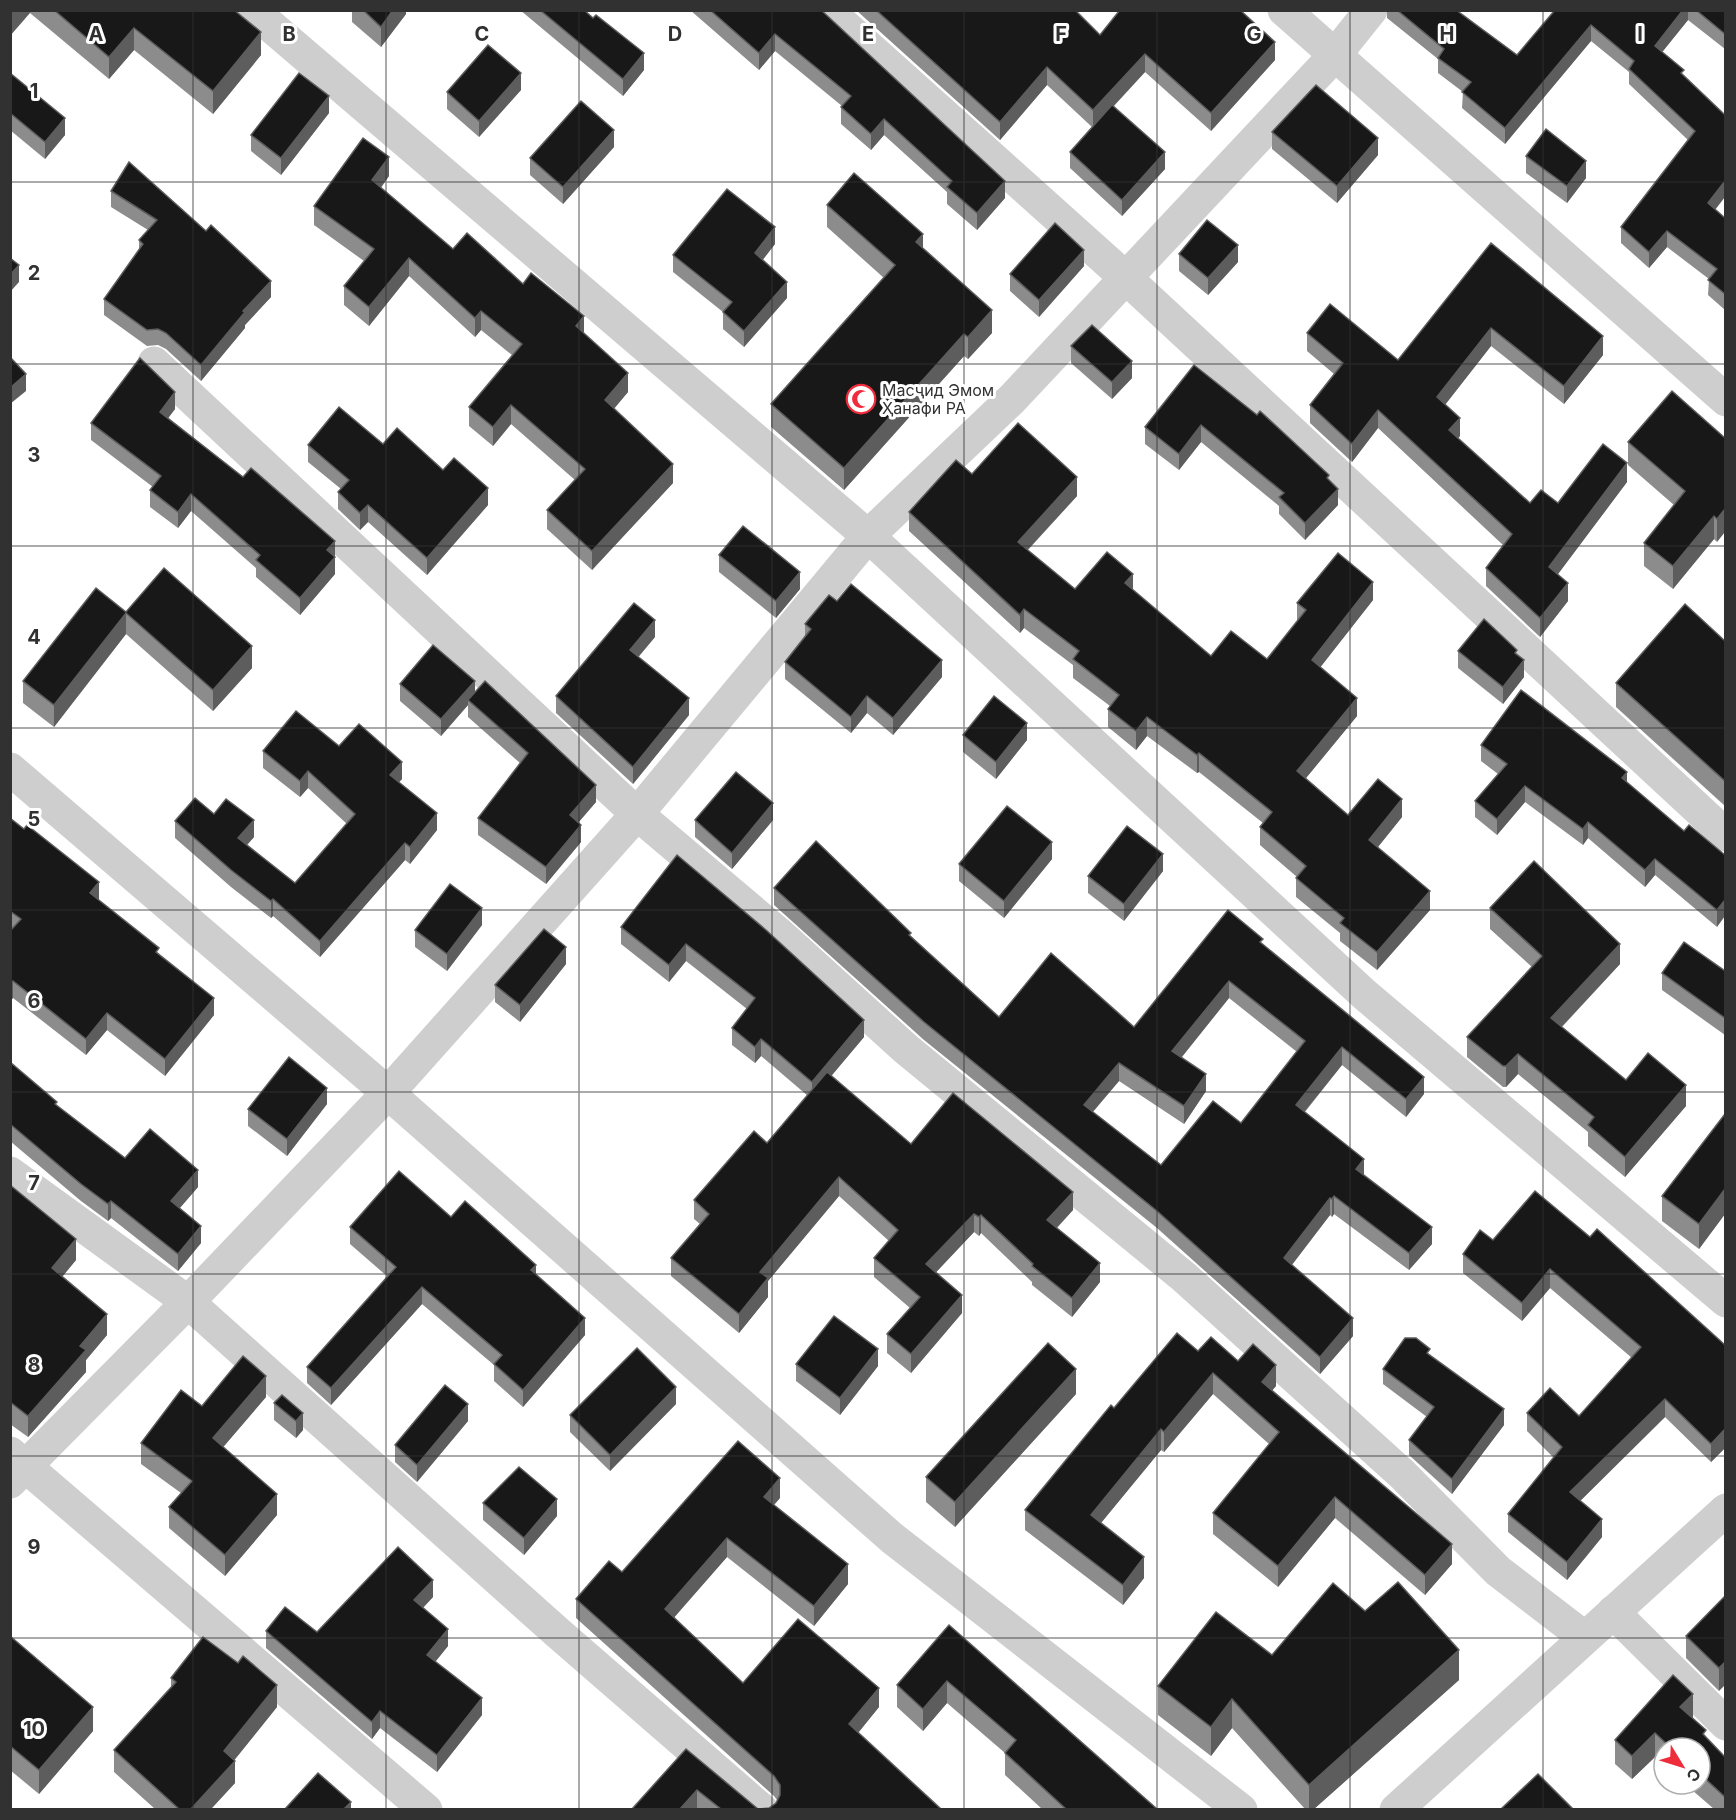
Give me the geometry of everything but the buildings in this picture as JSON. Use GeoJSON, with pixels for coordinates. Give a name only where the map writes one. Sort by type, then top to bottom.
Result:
{"type":"FeatureCollection","features":[{"type":"Feature","properties":{"kind":"street"},"geometry":{"type":"LineString","coordinates":[[252,10],[868,536],[1364,994],[1725,1301]]}},
{"type":"Feature","properties":{"kind":"street"},"geometry":{"type":"LineString","coordinates":[[827,10],[1127,279],[1725,835]]}},
{"type":"Feature","properties":{"kind":"street"},"geometry":{"type":"LineString","coordinates":[[1284,10],[1725,399]]}},
{"type":"Feature","properties":{"kind":"street"},"geometry":{"type":"LineString","coordinates":[[426,1809],[16,1467],[188,1302],[388,1093],[637,814],[868,536],[1012,399],[1127,279],[1335,55],[1371,10]]}},
{"type":"Feature","properties":{"kind":"street"},"geometry":{"type":"LineString","coordinates":[[154,363],[637,814],[778,933],[906,1049],[1184,1277],[1402,1474],[1498,1571],[1584,1637]]}},
{"type":"Feature","properties":{"kind":"street"},"geometry":{"type":"LineString","coordinates":[[10,769],[388,1093],[892,1538],[1241,1809]]}},
{"type":"Feature","properties":{"kind":"street"},"geometry":{"type":"LineString","coordinates":[[10,1173],[188,1302],[558,1633],[762,1809]]}},
{"type":"Feature","properties":{"kind":"street"},"geometry":{"type":"LineString","coordinates":[[1396,1809],[1725,1510]]}},
{"type":"Feature","properties":{"kind":"street"},"geometry":{"type":"LineString","coordinates":[[1613,1612],[1725,1724]]}},
{"type":"Feature","properties":{"kind":"place","name":"Масҷид Эмом Ҳанафи РА"},"geometry":{"type":"Point","coordinates":[861,399]}}]}
